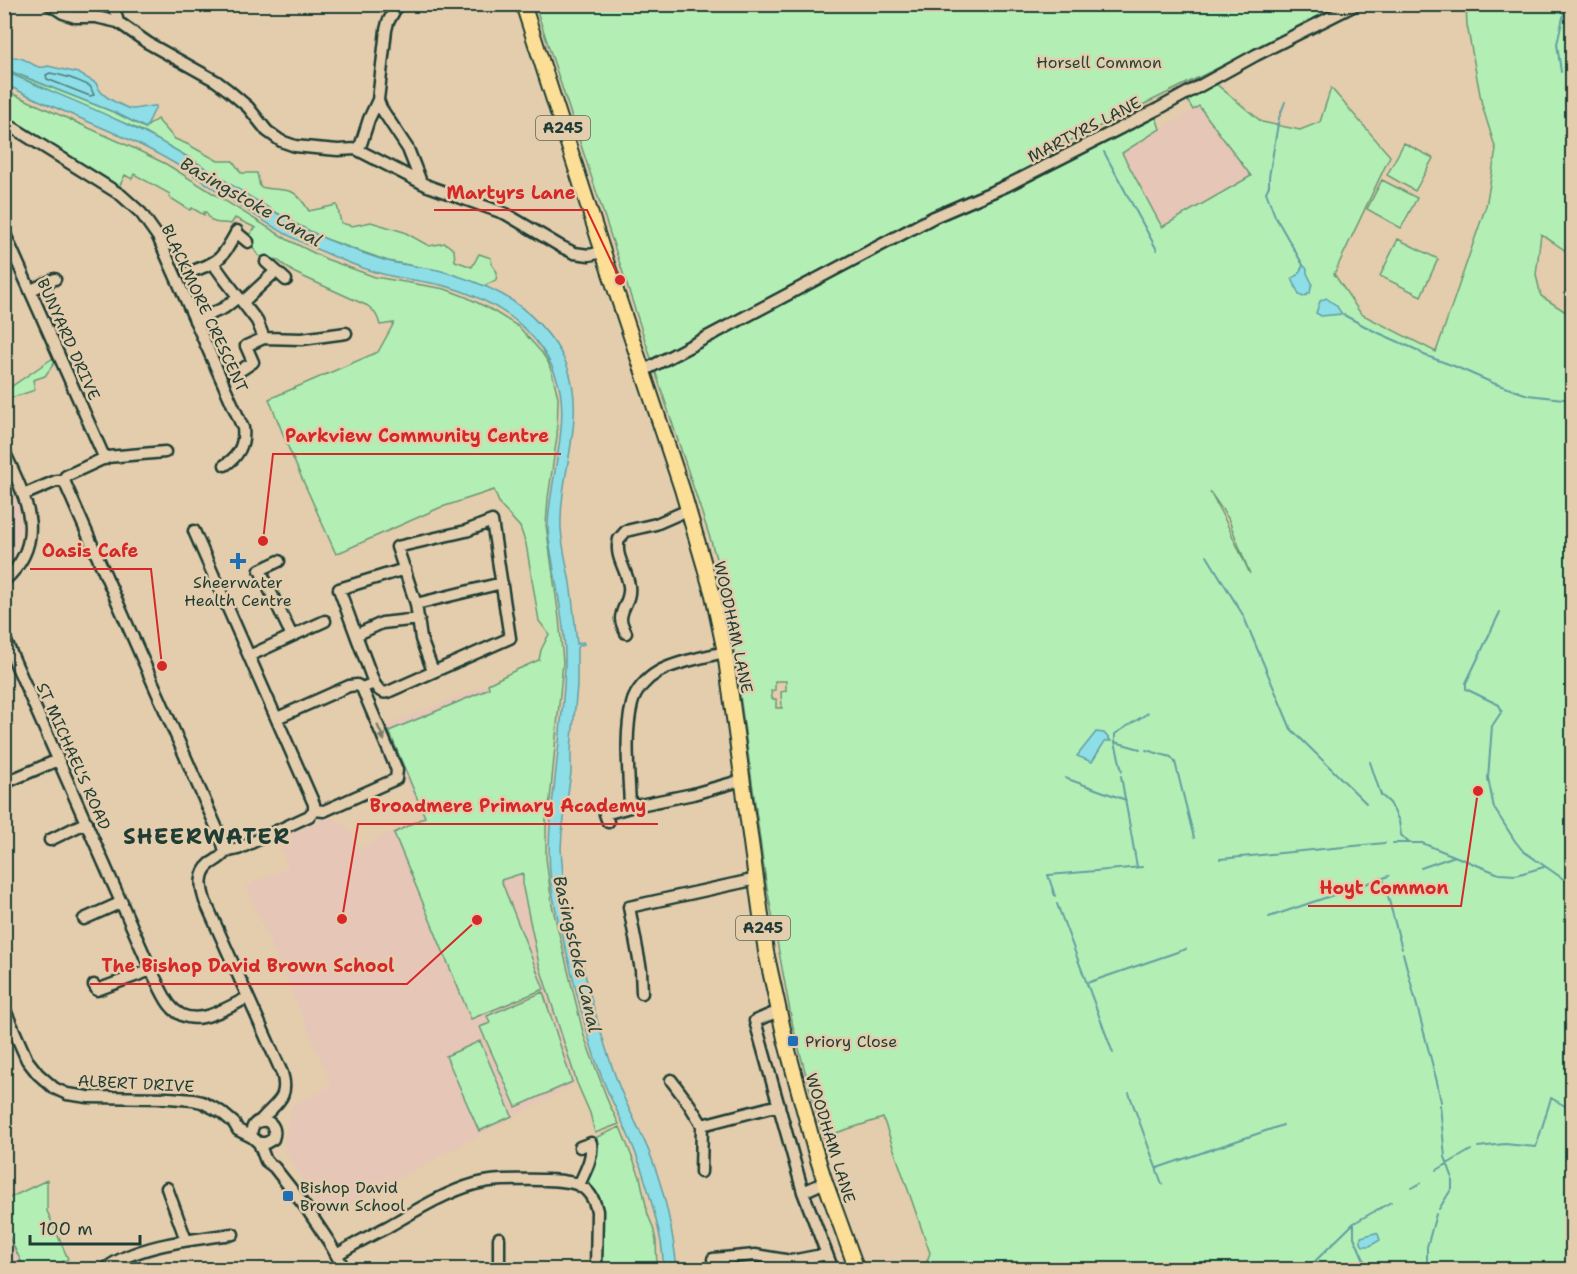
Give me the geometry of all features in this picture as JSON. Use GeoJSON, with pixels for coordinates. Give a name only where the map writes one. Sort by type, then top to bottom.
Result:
{"type":"FeatureCollection","features":[{"type":"Feature","properties":{"kind":"main road","name":"WOODHAM LANE"},"geometry":{"type":"LineString","coordinates":[[523,4],[645,376],[713,595],[725,652],[766,952],[813,1147],[857,1269]]}},
{"type":"Feature","properties":{"kind":"street"},"geometry":{"type":"LineString","coordinates":[[49,4],[75,17],[96,17],[118,22],[148,43],[216,81],[248,107],[267,131],[279,140],[295,146],[338,150],[356,149],[421,182],[506,213],[574,253],[589,255],[603,252]]}},
{"type":"Feature","properties":{"kind":"street"},"geometry":{"type":"LineString","coordinates":[[96,17],[107,4]]}},
{"type":"Feature","properties":{"kind":"street"},"geometry":{"type":"LineString","coordinates":[[113,4],[118,22]]}},
{"type":"Feature","properties":{"kind":"street"},"geometry":{"type":"LineString","coordinates":[[356,149],[361,144],[378,100],[386,30],[398,4]]}},
{"type":"Feature","properties":{"kind":"street","name":"MARTYRS LANE"},"geometry":{"type":"LineString","coordinates":[[645,376],[662,360],[934,217],[1006,186],[1357,4]]}},
{"type":"Feature","properties":{"kind":"street"},"geometry":{"type":"LineString","coordinates":[[378,100],[408,149],[421,182]]}},
{"type":"Feature","properties":{"kind":"street","name":"BLACKMORE CRESCENT"},"geometry":{"type":"LineString","coordinates":[[4,122],[111,188],[139,211],[158,237],[243,430],[239,452],[232,461],[225,465]]}},
{"type":"Feature","properties":{"kind":"street"},"geometry":{"type":"LineString","coordinates":[[187,273],[213,263],[224,254],[237,231],[248,242]]}},
{"type":"Feature","properties":{"kind":"street","name":"BUNYARD DRIVE"},"geometry":{"type":"LineString","coordinates":[[4,232],[106,458]]}},
{"type":"Feature","properties":{"kind":"street"},"geometry":{"type":"LineString","coordinates":[[266,262],[286,280]]}},
{"type":"Feature","properties":{"kind":"street"},"geometry":{"type":"LineString","coordinates":[[213,263],[257,321],[264,338]]}},
{"type":"Feature","properties":{"kind":"street"},"geometry":{"type":"LineString","coordinates":[[195,321],[241,299],[276,272]]}},
{"type":"Feature","properties":{"kind":"street"},"geometry":{"type":"LineString","coordinates":[[31,290],[55,279]]}},
{"type":"Feature","properties":{"kind":"street"},"geometry":{"type":"LineString","coordinates":[[235,374],[253,362],[246,346],[264,338],[302,339],[325,330],[346,335]]}},
{"type":"Feature","properties":{"kind":"street"},"geometry":{"type":"LineString","coordinates":[[62,481],[66,476],[106,458],[165,452]]}},
{"type":"Feature","properties":{"kind":"street"},"geometry":{"type":"LineString","coordinates":[[4,581],[23,559],[28,543],[30,518],[29,510],[5,454]]}},
{"type":"Feature","properties":{"kind":"street"},"geometry":{"type":"LineString","coordinates":[[23,495],[56,481],[65,483],[222,840],[225,852],[222,857],[206,868],[201,888],[285,1083],[284,1092],[260,1132],[274,1167],[307,1209],[345,1269]]}},
{"type":"Feature","properties":{"kind":"street"},"geometry":{"type":"LineString","coordinates":[[626,633],[621,621],[630,590],[629,580],[618,553],[619,539],[626,531],[656,524],[688,510]]}},
{"type":"Feature","properties":{"kind":"street"},"geometry":{"type":"LineString","coordinates":[[405,568],[339,590],[374,683],[379,691],[384,693],[510,638],[492,521],[466,531],[397,547],[405,568],[416,604],[421,639],[433,671]]}},
{"type":"Feature","properties":{"kind":"street"},"geometry":{"type":"LineString","coordinates":[[194,531],[314,804],[314,810],[309,816],[231,852],[225,852]]}},
{"type":"Feature","properties":{"kind":"street"},"geometry":{"type":"LineString","coordinates":[[279,561],[260,570],[292,636]]}},
{"type":"Feature","properties":{"kind":"street"},"geometry":{"type":"LineString","coordinates":[[416,604],[502,583]]}},
{"type":"Feature","properties":{"kind":"street"},"geometry":{"type":"LineString","coordinates":[[356,635],[382,623],[418,620]]}},
{"type":"Feature","properties":{"kind":"street"},"geometry":{"type":"LineString","coordinates":[[249,656],[326,621]]}},
{"type":"Feature","properties":{"kind":"street","name":"ST MICHAEL'S ROAD"},"geometry":{"type":"LineString","coordinates":[[4,637],[169,1004],[178,1013],[187,1017],[204,1018],[248,998]]}},
{"type":"Feature","properties":{"kind":"street"},"geometry":{"type":"LineString","coordinates":[[630,807],[628,744],[632,704],[638,690],[649,678],[666,668],[725,652]]}},
{"type":"Feature","properties":{"kind":"street"},"geometry":{"type":"LineString","coordinates":[[362,688],[374,683]]}},
{"type":"Feature","properties":{"kind":"street"},"geometry":{"type":"LineString","coordinates":[[277,718],[328,695],[357,685],[362,688],[398,770],[396,779],[324,811],[314,810]]}},
{"type":"Feature","properties":{"kind":"street"},"geometry":{"type":"LineString","coordinates":[[4,783],[58,760]]}},
{"type":"Feature","properties":{"kind":"street"},"geometry":{"type":"LineString","coordinates":[[608,822],[605,814],[743,780]]}},
{"type":"Feature","properties":{"kind":"street"},"geometry":{"type":"LineString","coordinates":[[50,840],[87,822]]}},
{"type":"Feature","properties":{"kind":"street"},"geometry":{"type":"LineString","coordinates":[[642,993],[629,907],[757,879]]}},
{"type":"Feature","properties":{"kind":"street"},"geometry":{"type":"LineString","coordinates":[[84,919],[122,902]]}},
{"type":"Feature","properties":{"kind":"street"},"geometry":{"type":"LineString","coordinates":[[94,985],[97,990],[152,970]]}},
{"type":"Feature","properties":{"kind":"street","name":"ALBERT DRIVE"},"geometry":{"type":"LineString","coordinates":[[4,1008],[27,1060],[54,1088],[67,1094],[88,1097],[193,1100],[210,1106],[234,1124],[260,1132]]}},
{"type":"Feature","properties":{"kind":"street"},"geometry":{"type":"LineString","coordinates":[[779,1011],[755,1021],[803,1192],[833,1269]]}},
{"type":"Feature","properties":{"kind":"street"},"geometry":{"type":"LineString","coordinates":[[671,1080],[702,1125],[701,1172]]}},
{"type":"Feature","properties":{"kind":"street"},"geometry":{"type":"LineString","coordinates":[[702,1125],[778,1105]]}},
{"type":"Feature","properties":{"kind":"street"},"geometry":{"type":"LineString","coordinates":[[579,1185],[591,1159],[592,1147],[591,1143],[580,1147]]}},
{"type":"Feature","properties":{"kind":"street"},"geometry":{"type":"LineString","coordinates":[[338,1255],[412,1213],[476,1184],[548,1180],[579,1185],[592,1197],[597,1211],[596,1269]]}},
{"type":"Feature","properties":{"kind":"street"},"geometry":{"type":"LineString","coordinates":[[803,1192],[825,1182]]}},
{"type":"Feature","properties":{"kind":"street"},"geometry":{"type":"LineString","coordinates":[[166,1188],[186,1240]]}},
{"type":"Feature","properties":{"kind":"street"},"geometry":{"type":"LineString","coordinates":[[104,1269],[124,1258],[156,1247],[186,1240],[233,1234]]}},
{"type":"Feature","properties":{"kind":"street"},"geometry":{"type":"LineString","coordinates":[[499,1238],[499,1269]]}},
{"type":"Feature","properties":{"kind":"street"},"geometry":{"type":"LineString","coordinates":[[713,1259],[755,1254],[792,1261],[827,1254]]}},
{"type":"Feature","properties":{"kind":"shaded area"},"geometry":{"type":"Polygon","coordinates":[[[1199,106],[1251,176],[1161,227],[1122,153],[1199,106]]]}},
{"type":"Feature","properties":{"kind":"shaded area"},"geometry":{"type":"Polygon","coordinates":[[[4,473],[19,508],[20,528],[13,558],[5,567],[4,473]]]}},
{"type":"Feature","properties":{"kind":"shaded area"},"geometry":{"type":"Polygon","coordinates":[[[488,684],[507,743],[539,964],[577,1083],[324,1218],[283,1146],[292,1105],[332,1085],[246,886],[289,867],[276,838],[330,816],[349,829],[358,850],[421,816],[383,726],[488,684]]]}},
{"type":"Feature","properties":{"kind":"shaded area"},"geometry":{"type":"Polygon","coordinates":[[[5,1229],[25,1269],[5,1269],[5,1229]]]}},
{"type":"Feature","properties":{"kind":"green space","name":"Horsell Common"},"geometry":{"type":"Polygon","coordinates":[[[535,5],[1346,5],[1045,153],[1070,158],[1155,114],[1160,129],[1122,153],[1162,227],[1251,176],[1199,106],[1193,110],[1186,98],[1216,84],[1262,122],[1300,130],[1320,122],[1331,88],[1390,156],[1334,274],[1361,314],[1436,352],[1486,206],[1496,150],[1482,105],[1467,25],[1466,5],[1572,5],[1572,255],[1541,234],[1536,275],[1541,296],[1572,316],[1572,1269],[924,1269],[930,1253],[883,1118],[823,1137],[793,1027],[766,882],[728,609],[711,541],[535,5]],[[1210,492],[1226,522],[1250,574],[1228,518],[1210,492]],[[775,681],[775,690],[771,691],[772,699],[776,699],[776,708],[782,708],[781,692],[786,691],[786,681],[775,681]]]}},
{"type":"Feature","properties":{"kind":"green space"},"geometry":{"type":"Polygon","coordinates":[[[4,69],[116,113],[145,128],[157,119],[175,139],[218,161],[233,161],[241,173],[257,173],[260,187],[289,191],[298,196],[309,211],[337,205],[341,223],[352,226],[371,222],[404,232],[429,246],[445,243],[454,250],[455,261],[472,267],[479,254],[491,258],[492,265],[497,272],[496,280],[484,286],[440,271],[388,261],[326,239],[248,196],[142,131],[4,69]]]}},
{"type":"Feature","properties":{"kind":"green space"},"geometry":{"type":"Polygon","coordinates":[[[4,90],[166,164],[288,240],[326,259],[375,277],[445,289],[490,309],[519,327],[548,362],[558,397],[557,436],[546,525],[563,662],[550,800],[546,812],[546,858],[552,905],[584,1036],[609,1104],[619,1124],[595,1133],[539,964],[523,888],[523,873],[501,880],[544,989],[471,1019],[394,833],[425,817],[389,731],[482,692],[489,688],[488,684],[539,660],[549,634],[539,621],[526,544],[520,527],[500,505],[494,490],[439,508],[336,554],[269,399],[378,352],[394,323],[380,325],[376,314],[368,306],[295,273],[276,259],[272,263],[266,256],[263,259],[260,257],[249,240],[252,231],[256,228],[235,218],[231,224],[214,222],[206,212],[204,215],[192,208],[190,210],[169,197],[170,194],[134,174],[132,179],[125,175],[119,187],[5,117],[4,90]]]}},
{"type":"Feature","properties":{"kind":"green space"},"geometry":{"type":"Polygon","coordinates":[[[1404,143],[1433,158],[1415,191],[1387,175],[1404,143]]]}},
{"type":"Feature","properties":{"kind":"green space"},"geometry":{"type":"Polygon","coordinates":[[[1382,180],[1417,198],[1401,228],[1367,209],[1382,180]]]}},
{"type":"Feature","properties":{"kind":"green space"},"geometry":{"type":"Polygon","coordinates":[[[1398,239],[1438,259],[1421,296],[1380,276],[1398,239]]]}},
{"type":"Feature","properties":{"kind":"green space"},"geometry":{"type":"Polygon","coordinates":[[[53,358],[55,362],[45,376],[33,380],[35,390],[5,400],[5,391],[53,358]]]}},
{"type":"Feature","properties":{"kind":"green space"},"geometry":{"type":"Polygon","coordinates":[[[543,992],[572,1082],[516,1107],[480,1027],[490,1023],[487,1016],[543,992]]]}},
{"type":"Feature","properties":{"kind":"green space"},"geometry":{"type":"Polygon","coordinates":[[[480,1041],[512,1116],[479,1131],[446,1056],[480,1041]]]}},
{"type":"Feature","properties":{"kind":"green space"},"geometry":{"type":"Polygon","coordinates":[[[620,1127],[640,1177],[656,1241],[657,1269],[600,1269],[599,1196],[584,1184],[597,1137],[620,1127]]]}},
{"type":"Feature","properties":{"kind":"green space"},"geometry":{"type":"Polygon","coordinates":[[[47,1180],[47,1211],[68,1259],[48,1269],[25,1269],[5,1229],[5,1200],[47,1180]]]}},
{"type":"Feature","properties":{"kind":"water"},"geometry":{"type":"Polygon","coordinates":[[[4,57],[20,58],[37,66],[48,66],[78,73],[96,83],[107,97],[129,109],[156,106],[146,128],[116,113],[5,69],[4,57]]]}},
{"type":"Feature","properties":{"kind":"water","name":"Basingstoke Canal"},"geometry":{"type":"Polygon","coordinates":[[[4,71],[112,117],[154,138],[268,208],[326,239],[387,261],[455,275],[495,291],[531,316],[561,353],[572,383],[574,424],[564,486],[561,528],[577,644],[583,642],[584,644],[577,648],[577,686],[571,773],[562,832],[563,876],[574,935],[606,1050],[662,1188],[677,1269],[663,1269],[660,1236],[647,1185],[594,1056],[552,892],[549,859],[551,812],[562,711],[565,652],[548,526],[562,419],[561,402],[556,376],[547,357],[519,324],[486,302],[450,287],[364,269],[301,242],[174,163],[5,84],[4,71]]]}},
{"type":"Feature","properties":{"kind":"water"},"geometry":{"type":"Polygon","coordinates":[[[1303,265],[1312,283],[1310,293],[1303,297],[1299,295],[1292,278],[1298,275],[1303,265]]]}},
{"type":"Feature","properties":{"kind":"water"},"geometry":{"type":"Polygon","coordinates":[[[1326,298],[1336,305],[1342,314],[1321,316],[1316,313],[1320,301],[1326,298]]]}},
{"type":"Feature","properties":{"kind":"water"},"geometry":{"type":"Polygon","coordinates":[[[1096,732],[1104,733],[1111,741],[1105,741],[1092,762],[1077,756],[1096,732]]]}},
{"type":"Feature","properties":{"kind":"water"},"geometry":{"type":"Polygon","coordinates":[[[1378,1234],[1380,1240],[1370,1246],[1363,1246],[1361,1237],[1378,1234]]]}},
{"type":"Feature","properties":{"kind":"waterway"},"geometry":{"type":"LineString","coordinates":[[1561,72],[1557,44],[1566,4]]}},
{"type":"Feature","properties":{"kind":"waterway"},"geometry":{"type":"LineString","coordinates":[[1285,102],[1279,118],[1269,186],[1266,192],[1275,216],[1303,265]]}},
{"type":"Feature","properties":{"kind":"waterway"},"geometry":{"type":"LineString","coordinates":[[1104,152],[1157,250]]}},
{"type":"Feature","properties":{"kind":"waterway"},"geometry":{"type":"LineString","coordinates":[[1342,314],[1424,355],[1493,383],[1528,395],[1572,400]]}},
{"type":"Feature","properties":{"kind":"waterway"},"geometry":{"type":"LineString","coordinates":[[1207,556],[1243,615],[1291,729],[1366,803]]}},
{"type":"Feature","properties":{"kind":"waterway"},"geometry":{"type":"LineString","coordinates":[[1500,612],[1466,683],[1466,689],[1499,705],[1502,711],[1492,726],[1488,778],[1494,808],[1523,851],[1572,885]]}},
{"type":"Feature","properties":{"kind":"waterway"},"geometry":{"type":"LineString","coordinates":[[1122,771],[1115,734],[1148,713]]}},
{"type":"Feature","properties":{"kind":"waterway"},"geometry":{"type":"LineString","coordinates":[[1115,742],[1140,749]]}},
{"type":"Feature","properties":{"kind":"waterway"},"geometry":{"type":"LineString","coordinates":[[1146,750],[1171,757],[1175,762],[1194,838]]}},
{"type":"Feature","properties":{"kind":"waterway"},"geometry":{"type":"LineString","coordinates":[[1370,762],[1381,795],[1390,803],[1399,821],[1401,835],[1409,843]]}},
{"type":"Feature","properties":{"kind":"waterway"},"geometry":{"type":"LineString","coordinates":[[1121,776],[1137,867]]}},
{"type":"Feature","properties":{"kind":"waterway"},"geometry":{"type":"LineString","coordinates":[[1065,778],[1126,800]]}},
{"type":"Feature","properties":{"kind":"waterway"},"geometry":{"type":"LineString","coordinates":[[1220,859],[1385,843]]}},
{"type":"Feature","properties":{"kind":"waterway"},"geometry":{"type":"LineString","coordinates":[[1393,843],[1422,843],[1499,874],[1516,875],[1544,867]]}},
{"type":"Feature","properties":{"kind":"waterway"},"geometry":{"type":"LineString","coordinates":[[1421,868],[1455,856]]}},
{"type":"Feature","properties":{"kind":"waterway"},"geometry":{"type":"LineString","coordinates":[[1049,875],[1142,867]]}},
{"type":"Feature","properties":{"kind":"waterway"},"geometry":{"type":"LineString","coordinates":[[1048,875],[1055,896]]}},
{"type":"Feature","properties":{"kind":"waterway"},"geometry":{"type":"LineString","coordinates":[[1269,917],[1389,876]]}},
{"type":"Feature","properties":{"kind":"waterway"},"geometry":{"type":"LineString","coordinates":[[1383,878],[1402,949]]}},
{"type":"Feature","properties":{"kind":"waterway"},"geometry":{"type":"LineString","coordinates":[[1057,904],[1113,1053]]}},
{"type":"Feature","properties":{"kind":"waterway"},"geometry":{"type":"LineString","coordinates":[[1087,983],[1186,949]]}},
{"type":"Feature","properties":{"kind":"waterway"},"geometry":{"type":"LineString","coordinates":[[1403,953],[1441,1102]]}},
{"type":"Feature","properties":{"kind":"waterway"},"geometry":{"type":"LineString","coordinates":[[1129,1093],[1162,1184]]}},
{"type":"Feature","properties":{"kind":"waterway"},"geometry":{"type":"LineString","coordinates":[[1478,1147],[1505,1144],[1536,1147],[1551,1098],[1572,1110]]}},
{"type":"Feature","properties":{"kind":"waterway"},"geometry":{"type":"LineString","coordinates":[[1439,1209],[1452,1188],[1452,1176],[1445,1157],[1440,1105]]}},
{"type":"Feature","properties":{"kind":"waterway"},"geometry":{"type":"LineString","coordinates":[[1157,1168],[1283,1125]]}},
{"type":"Feature","properties":{"kind":"waterway"},"geometry":{"type":"LineString","coordinates":[[1437,1170],[1471,1150]]}},
{"type":"Feature","properties":{"kind":"waterway"},"geometry":{"type":"LineString","coordinates":[[1412,1188],[1421,1183]]}},
{"type":"Feature","properties":{"kind":"waterway"},"geometry":{"type":"LineString","coordinates":[[1306,1270],[1354,1223],[1391,1202]]}},
{"type":"Feature","properties":{"kind":"waterway"},"geometry":{"type":"LineString","coordinates":[[1427,1270],[1427,1247],[1436,1214]]}},
{"type":"Feature","properties":{"kind":"waterway"},"geometry":{"type":"LineString","coordinates":[[1354,1223],[1354,1237],[1364,1260]]}},
{"type":"Feature","properties":{"kind":"waterway"},"geometry":{"type":"LineString","coordinates":[[1366,1266],[1367,1270]]}},
{"type":"Feature","properties":{"kind":"railway"},"geometry":{"type":"LineString","coordinates":[[4,1253],[12,1270]]}},
{"type":"Feature","properties":{"kind":"place","name":"Martyrs Lane"},"geometry":{"type":"Point","coordinates":[620,280]}},
{"type":"Feature","properties":{"kind":"place","name":"Parkview Community Centre"},"geometry":{"type":"Point","coordinates":[263,541]}},
{"type":"Feature","properties":{"kind":"place","name":"Sheerwater Health Centre"},"geometry":{"type":"Point","coordinates":[238,561]}},
{"type":"Feature","properties":{"kind":"place","name":"Oasis Cafe"},"geometry":{"type":"Point","coordinates":[162,666]}},
{"type":"Feature","properties":{"kind":"place","name":"Hoyt Common"},"geometry":{"type":"Point","coordinates":[1478,791]}},
{"type":"Feature","properties":{"kind":"place","name":"Broadmere Primary Academy"},"geometry":{"type":"Point","coordinates":[342,919]}},
{"type":"Feature","properties":{"kind":"place","name":"The Bishop David Brown School"},"geometry":{"type":"Point","coordinates":[477,920]}},
{"type":"Feature","properties":{"kind":"place","name":"Priory Close"},"geometry":{"type":"Point","coordinates":[793,1041]}},
{"type":"Feature","properties":{"kind":"place","name":"Bishop David Brown School"},"geometry":{"type":"Point","coordinates":[288,1196]}},
{"type":"Feature","properties":{"kind":"district","name":"SHEERWATER"},"geometry":{"type":"Point","coordinates":[207,836]}}]}
